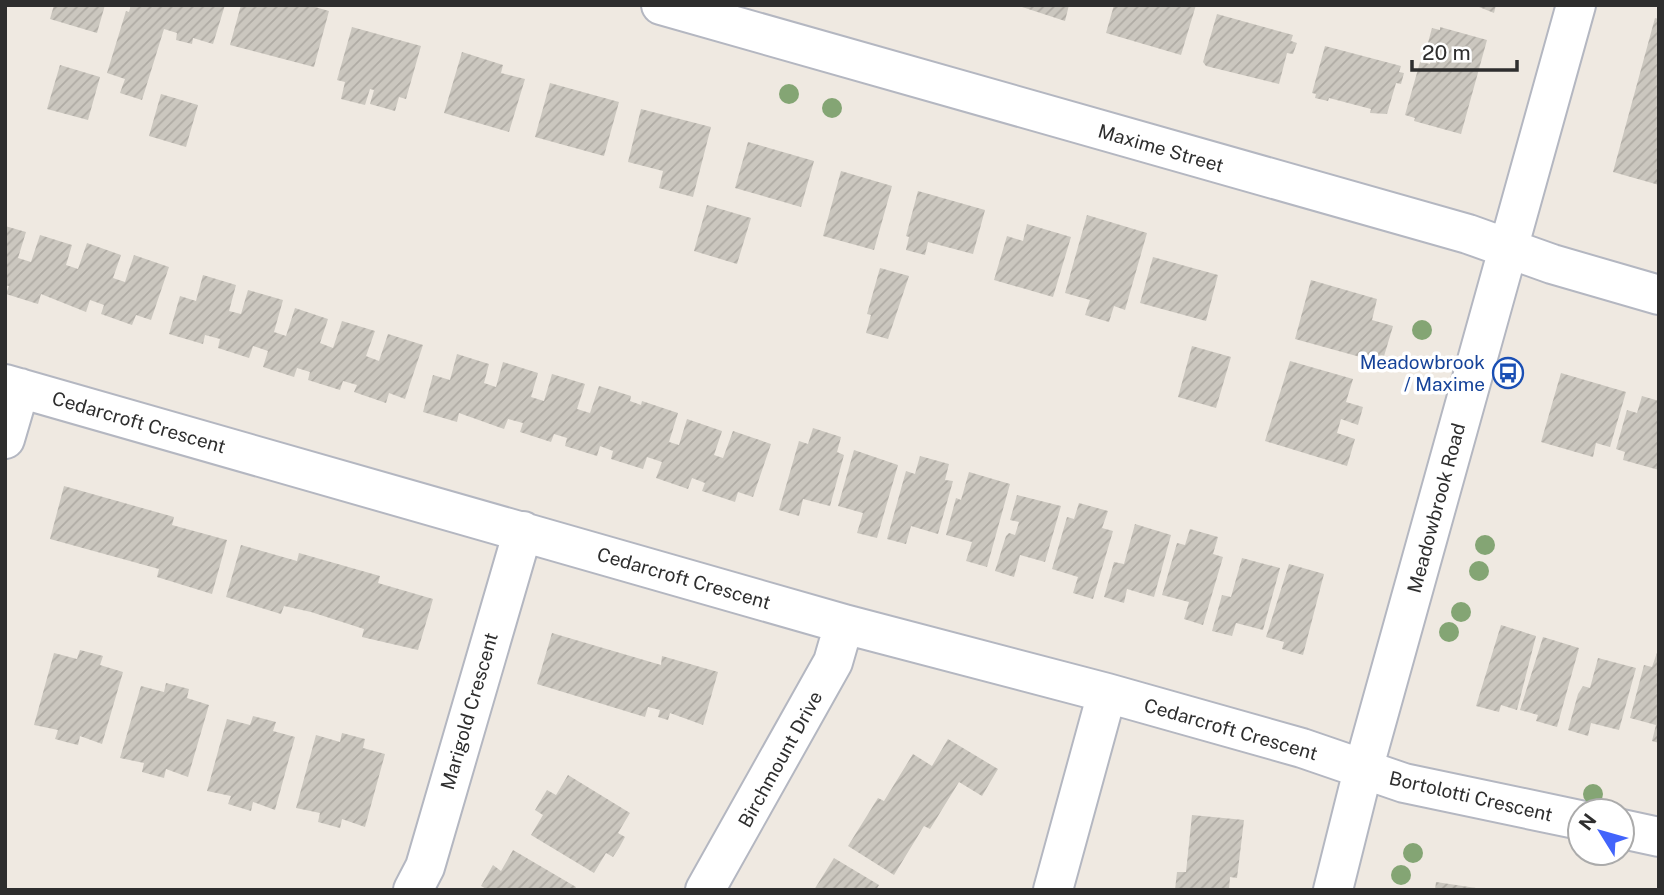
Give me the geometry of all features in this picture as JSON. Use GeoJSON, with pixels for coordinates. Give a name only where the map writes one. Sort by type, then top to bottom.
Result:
{"type":"FeatureCollection","features":[{"type":"Feature","properties":{"kind":"street","name":"Maxime Street"},"geometry":{"type":"LineString","coordinates":[[661,5],[1508,248],[1659,295]]}},
{"type":"Feature","properties":{"kind":"street","name":"Meadowbrook Road"},"geometry":{"type":"LineString","coordinates":[[1333,890],[1363,770],[1576,5]]}},
{"type":"Feature","properties":{"kind":"street","name":"Cedarcroft Crescent"},"geometry":{"type":"LineString","coordinates":[[13,386],[844,624],[1107,693],[1302,748],[1363,770]]}},
{"type":"Feature","properties":{"kind":"street"},"geometry":{"type":"LineString","coordinates":[[5,439],[13,386]]}},
{"type":"Feature","properties":{"kind":"street","name":"Marigold Crescent"},"geometry":{"type":"LineString","coordinates":[[413,890],[425,867],[523,531]]}},
{"type":"Feature","properties":{"kind":"street","name":"Birchmount Drive"},"geometry":{"type":"LineString","coordinates":[[705,890],[833,662],[844,624]]}},
{"type":"Feature","properties":{"kind":"street"},"geometry":{"type":"LineString","coordinates":[[1052,890],[1107,693]]}},
{"type":"Feature","properties":{"kind":"street","name":"Bortolotti Crescent"},"geometry":{"type":"LineString","coordinates":[[1363,770],[1404,783],[1566,817]]}},
{"type":"Feature","properties":{"kind":"street"},"geometry":{"type":"LineString","coordinates":[[1636,832],[1659,836]]}},
{"type":"Feature","properties":{"kind":"building"},"geometry":{"type":"Polygon","coordinates":[[[54,5],[105,5],[97,33],[50,19],[54,5]]]}},
{"type":"Feature","properties":{"kind":"building"},"geometry":{"type":"Polygon","coordinates":[[[131,5],[225,5],[213,44],[193,38],[192,44],[176,40],[177,33],[164,29],[142,100],[120,93],[125,79],[107,73],[126,11],[129,12],[131,5]]]}},
{"type":"Feature","properties":{"kind":"building"},"geometry":{"type":"Polygon","coordinates":[[[241,5],[308,5],[329,11],[314,67],[230,45],[241,5]]]}},
{"type":"Feature","properties":{"kind":"building"},"geometry":{"type":"Polygon","coordinates":[[[1016,5],[1069,5],[1065,21],[1016,5]]]}},
{"type":"Feature","properties":{"kind":"building"},"geometry":{"type":"Polygon","coordinates":[[[1114,5],[1196,5],[1181,55],[1106,33],[1114,5]]]}},
{"type":"Feature","properties":{"kind":"building"},"geometry":{"type":"Polygon","coordinates":[[[1474,5],[1496,5],[1494,13],[1474,5]]]}},
{"type":"Feature","properties":{"kind":"building"},"geometry":{"type":"Polygon","coordinates":[[[1217,14],[1293,35],[1291,41],[1297,43],[1293,54],[1287,53],[1279,84],[1206,66],[1203,62],[1217,14]]]}},
{"type":"Feature","properties":{"kind":"building"},"geometry":{"type":"Polygon","coordinates":[[[1655,18],[1659,19],[1659,185],[1613,172],[1655,18]]]}},
{"type":"Feature","properties":{"kind":"building"},"geometry":{"type":"Polygon","coordinates":[[[352,27],[421,46],[406,99],[399,97],[395,111],[370,104],[374,90],[370,89],[365,105],[341,99],[345,82],[337,80],[352,27]]]}},
{"type":"Feature","properties":{"kind":"building"},"geometry":{"type":"Polygon","coordinates":[[[1440,27],[1487,40],[1461,134],[1414,121],[1415,118],[1405,115],[1420,62],[1430,64],[1433,52],[1426,50],[1432,28],[1440,30],[1440,27]]]}},
{"type":"Feature","properties":{"kind":"building"},"geometry":{"type":"Polygon","coordinates":[[[1325,46],[1401,66],[1399,72],[1404,73],[1401,84],[1396,83],[1387,114],[1370,113],[1371,109],[1329,98],[1328,101],[1315,98],[1316,94],[1312,93],[1325,46]]]}},
{"type":"Feature","properties":{"kind":"building"},"geometry":{"type":"Polygon","coordinates":[[[462,52],[503,65],[501,73],[525,79],[509,132],[444,113],[462,52]]]}},
{"type":"Feature","properties":{"kind":"building"},"geometry":{"type":"Polygon","coordinates":[[[60,65],[100,77],[88,120],[47,109],[60,65]]]}},
{"type":"Feature","properties":{"kind":"building"},"geometry":{"type":"Polygon","coordinates":[[[550,83],[619,102],[604,156],[535,137],[550,83]]]}},
{"type":"Feature","properties":{"kind":"building"},"geometry":{"type":"Polygon","coordinates":[[[161,94],[198,105],[186,147],[149,136],[161,94]]]}},
{"type":"Feature","properties":{"kind":"building"},"geometry":{"type":"Polygon","coordinates":[[[641,109],[711,127],[693,197],[659,188],[663,171],[628,162],[641,109]]]}},
{"type":"Feature","properties":{"kind":"building"},"geometry":{"type":"Polygon","coordinates":[[[748,142],[814,161],[801,207],[735,188],[748,142]]]}},
{"type":"Feature","properties":{"kind":"building"},"geometry":{"type":"Polygon","coordinates":[[[841,171],[892,186],[874,250],[823,236],[841,171]]]}},
{"type":"Feature","properties":{"kind":"building"},"geometry":{"type":"Polygon","coordinates":[[[918,191],[985,210],[973,254],[928,242],[925,255],[906,250],[909,237],[906,236],[918,191]]]}},
{"type":"Feature","properties":{"kind":"building"},"geometry":{"type":"Polygon","coordinates":[[[707,205],[751,218],[737,264],[694,251],[707,205]]]}},
{"type":"Feature","properties":{"kind":"building"},"geometry":{"type":"Polygon","coordinates":[[[1087,215],[1147,233],[1125,310],[1114,306],[1109,322],[1085,315],[1090,300],[1065,293],[1087,215]]]}},
{"type":"Feature","properties":{"kind":"building"},"geometry":{"type":"Polygon","coordinates":[[[1027,224],[1071,237],[1053,297],[994,280],[1007,236],[1023,241],[1027,224]]]}},
{"type":"Feature","properties":{"kind":"building"},"geometry":{"type":"Polygon","coordinates":[[[5,226],[26,232],[18,258],[31,262],[40,235],[72,245],[66,265],[78,269],[87,243],[121,255],[113,278],[125,282],[134,255],[169,267],[151,320],[136,315],[132,325],[101,314],[104,305],[90,300],[86,312],[41,294],[38,304],[6,294],[9,286],[5,285],[5,226]]]}},
{"type":"Feature","properties":{"kind":"building"},"geometry":{"type":"Polygon","coordinates":[[[1153,257],[1218,275],[1206,321],[1140,303],[1153,257]]]}},
{"type":"Feature","properties":{"kind":"building"},"geometry":{"type":"Polygon","coordinates":[[[880,268],[909,276],[888,339],[866,333],[871,315],[867,314],[880,268]]]}},
{"type":"Feature","properties":{"kind":"building"},"geometry":{"type":"Polygon","coordinates":[[[203,275],[236,285],[229,311],[241,314],[248,290],[283,300],[274,332],[286,336],[295,308],[328,319],[320,343],[333,348],[342,321],[375,331],[366,356],[379,361],[388,334],[423,345],[405,399],[389,393],[386,403],[354,392],[357,385],[343,381],[340,390],[308,380],[310,372],[297,368],[294,377],[263,367],[268,351],[253,346],[249,358],[218,348],[220,339],[205,335],[203,344],[169,334],[180,296],[196,301],[203,275]]]}},
{"type":"Feature","properties":{"kind":"building"},"geometry":{"type":"Polygon","coordinates":[[[1311,280],[1377,299],[1372,320],[1393,326],[1382,363],[1295,339],[1311,280]]]}},
{"type":"Feature","properties":{"kind":"building"},"geometry":{"type":"Polygon","coordinates":[[[1192,346],[1231,357],[1216,408],[1178,397],[1192,346]]]}},
{"type":"Feature","properties":{"kind":"building"},"geometry":{"type":"Polygon","coordinates":[[[457,354],[489,364],[484,383],[496,387],[503,362],[538,373],[531,397],[544,401],[552,374],[585,384],[577,409],[590,413],[599,386],[631,396],[630,401],[641,405],[642,401],[678,413],[669,442],[679,445],[687,419],[722,431],[714,455],[723,458],[733,431],[771,444],[753,497],[738,492],[735,502],[702,491],[705,483],[692,478],[688,489],[656,478],[662,462],[647,457],[643,469],[611,459],[613,451],[600,446],[597,456],[565,446],[567,438],[554,434],[551,442],[520,432],[523,423],[508,419],[504,429],[459,413],[457,422],[423,412],[433,375],[450,380],[457,354]]]}},
{"type":"Feature","properties":{"kind":"building"},"geometry":{"type":"Polygon","coordinates":[[[1290,361],[1353,379],[1346,402],[1363,407],[1358,425],[1341,419],[1337,433],[1355,439],[1347,466],[1265,441],[1290,361]]]}},
{"type":"Feature","properties":{"kind":"building"},"geometry":{"type":"Polygon","coordinates":[[[1561,373],[1626,392],[1610,447],[1596,443],[1593,457],[1541,442],[1561,373]]]}},
{"type":"Feature","properties":{"kind":"building"},"geometry":{"type":"Polygon","coordinates":[[[1642,396],[1659,401],[1659,470],[1623,460],[1625,452],[1616,449],[1627,410],[1637,413],[1642,396]]]}},
{"type":"Feature","properties":{"kind":"building"},"geometry":{"type":"Polygon","coordinates":[[[813,428],[841,437],[837,452],[844,455],[830,506],[803,499],[799,516],[779,510],[799,441],[808,444],[813,428]]]}},
{"type":"Feature","properties":{"kind":"building"},"geometry":{"type":"Polygon","coordinates":[[[854,450],[898,465],[877,538],[857,533],[863,513],[838,506],[854,450]]]}},
{"type":"Feature","properties":{"kind":"building"},"geometry":{"type":"Polygon","coordinates":[[[920,456],[949,464],[945,480],[953,481],[938,534],[911,526],[906,544],[887,539],[906,471],[915,474],[920,456]]]}},
{"type":"Feature","properties":{"kind":"building"},"geometry":{"type":"Polygon","coordinates":[[[969,472],[1010,484],[987,567],[966,561],[972,542],[946,535],[956,498],[961,500],[969,472]]]}},
{"type":"Feature","properties":{"kind":"building"},"geometry":{"type":"Polygon","coordinates":[[[64,486],[174,517],[172,525],[227,540],[212,594],[157,577],[159,569],[50,539],[64,486]]]}},
{"type":"Feature","properties":{"kind":"building"},"geometry":{"type":"Polygon","coordinates":[[[1017,495],[1061,506],[1045,562],[1020,555],[1014,577],[995,571],[1006,536],[1009,533],[1015,535],[1019,522],[1010,520],[1017,495]]]}},
{"type":"Feature","properties":{"kind":"building"},"geometry":{"type":"Polygon","coordinates":[[[1079,503],[1108,511],[1102,528],[1113,531],[1093,599],[1073,593],[1078,577],[1052,569],[1067,517],[1074,519],[1079,503]]]}},
{"type":"Feature","properties":{"kind":"building"},"geometry":{"type":"Polygon","coordinates":[[[1135,524],[1171,535],[1154,597],[1127,589],[1124,603],[1104,597],[1114,562],[1124,564],[1135,524]]]}},
{"type":"Feature","properties":{"kind":"building"},"geometry":{"type":"Polygon","coordinates":[[[1190,529],[1218,537],[1213,554],[1223,557],[1203,625],[1184,619],[1189,602],[1162,595],[1177,543],[1185,545],[1190,529]]]}},
{"type":"Feature","properties":{"kind":"building"},"geometry":{"type":"Polygon","coordinates":[[[241,545],[297,561],[299,553],[380,576],[378,583],[433,599],[418,650],[362,637],[364,629],[311,612],[284,606],[281,614],[226,597],[241,545]]]}},
{"type":"Feature","properties":{"kind":"building"},"geometry":{"type":"Polygon","coordinates":[[[1242,558],[1280,568],[1263,630],[1236,623],[1232,636],[1212,631],[1222,595],[1231,597],[1242,558]]]}},
{"type":"Feature","properties":{"kind":"building"},"geometry":{"type":"Polygon","coordinates":[[[1289,564],[1324,574],[1303,655],[1282,649],[1284,642],[1266,637],[1289,564]]]}},
{"type":"Feature","properties":{"kind":"building"},"geometry":{"type":"Polygon","coordinates":[[[1501,625],[1536,636],[1517,710],[1501,705],[1499,712],[1476,706],[1501,625]]]}},
{"type":"Feature","properties":{"kind":"building"},"geometry":{"type":"Polygon","coordinates":[[[552,633],[661,665],[662,656],[718,672],[703,725],[670,713],[668,720],[658,717],[660,710],[648,707],[645,717],[537,684],[552,633]]]}},
{"type":"Feature","properties":{"kind":"building"},"geometry":{"type":"Polygon","coordinates":[[[1543,637],[1579,648],[1557,727],[1536,721],[1538,715],[1520,710],[1543,637]]]}},
{"type":"Feature","properties":{"kind":"building"},"geometry":{"type":"Polygon","coordinates":[[[1659,647],[1659,743],[1652,741],[1656,725],[1630,718],[1644,665],[1652,667],[1659,647]]]}},
{"type":"Feature","properties":{"kind":"building"},"geometry":{"type":"Polygon","coordinates":[[[80,650],[103,656],[100,665],[123,672],[102,744],[80,736],[78,745],[55,739],[58,730],[34,725],[54,653],[77,659],[80,650]]]}},
{"type":"Feature","properties":{"kind":"building"},"geometry":{"type":"Polygon","coordinates":[[[1598,658],[1636,668],[1619,730],[1591,723],[1588,736],[1568,730],[1578,694],[1583,686],[1590,688],[1598,658]]]}},
{"type":"Feature","properties":{"kind":"building"},"geometry":{"type":"Polygon","coordinates":[[[166,683],[189,689],[187,698],[209,705],[188,777],[166,769],[164,778],[142,772],[144,763],[120,758],[141,686],[164,692],[166,683]]]}},
{"type":"Feature","properties":{"kind":"building"},"geometry":{"type":"Polygon","coordinates":[[[253,716],[276,722],[273,731],[295,737],[275,810],[253,802],[251,811],[228,804],[231,796],[207,791],[227,719],[250,725],[253,716]]]}},
{"type":"Feature","properties":{"kind":"building"},"geometry":{"type":"Polygon","coordinates":[[[342,733],[365,739],[363,748],[385,754],[365,827],[342,819],[340,828],[318,822],[320,813],[296,808],[316,735],[340,742],[342,733]]]}},
{"type":"Feature","properties":{"kind":"building"},"geometry":{"type":"Polygon","coordinates":[[[948,739],[998,769],[982,796],[959,782],[930,829],[924,826],[894,875],[848,846],[878,798],[884,801],[913,754],[932,766],[948,739]]]}},
{"type":"Feature","properties":{"kind":"building"},"geometry":{"type":"Polygon","coordinates":[[[568,775],[630,813],[618,833],[625,837],[619,848],[613,857],[606,853],[594,873],[531,835],[543,815],[535,810],[547,790],[556,795],[568,775]]]}},
{"type":"Feature","properties":{"kind":"building"},"geometry":{"type":"Polygon","coordinates":[[[1192,815],[1244,820],[1237,878],[1230,877],[1229,890],[1175,890],[1177,872],[1186,872],[1192,815]]]}},
{"type":"Feature","properties":{"kind":"building"},"geometry":{"type":"Polygon","coordinates":[[[513,850],[576,887],[574,890],[488,890],[481,886],[493,865],[501,871],[513,850]]]}},
{"type":"Feature","properties":{"kind":"building"},"geometry":{"type":"Polygon","coordinates":[[[834,858],[879,885],[876,890],[814,890],[834,858]]]}},
{"type":"Feature","properties":{"kind":"building"},"geometry":{"type":"Polygon","coordinates":[[[1436,882],[1476,888],[1476,890],[1435,890],[1436,882]]]}},
{"type":"Feature","properties":{"kind":"place","name":"Meadowbrook / Maxime"},"geometry":{"type":"Point","coordinates":[1508,373]}}]}
